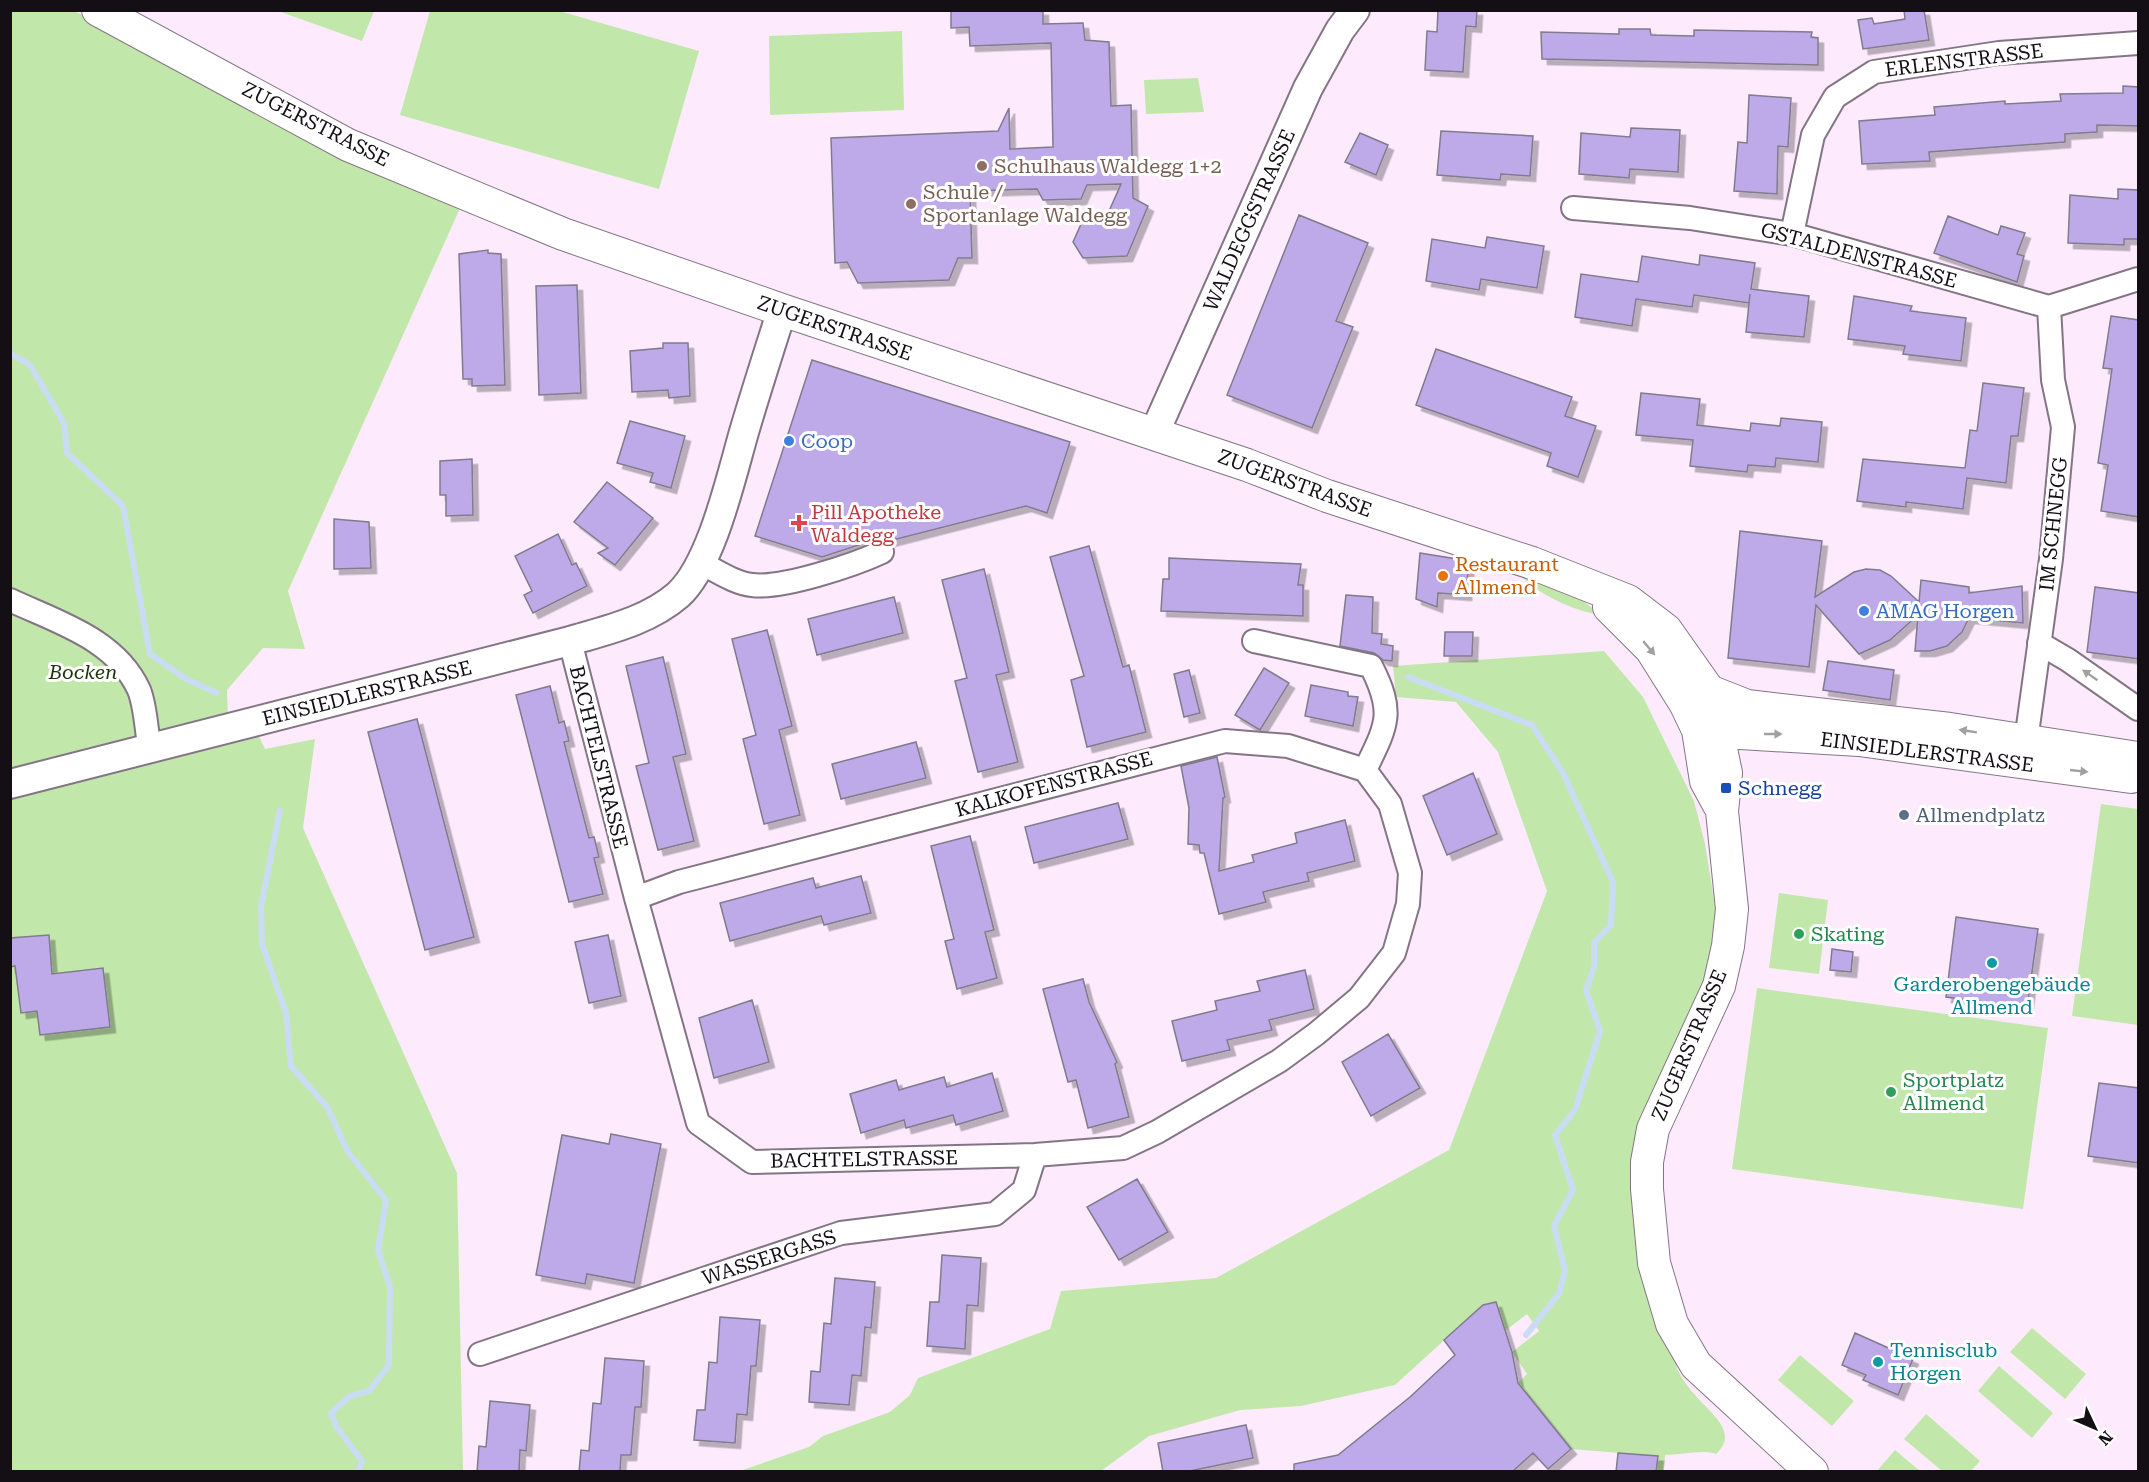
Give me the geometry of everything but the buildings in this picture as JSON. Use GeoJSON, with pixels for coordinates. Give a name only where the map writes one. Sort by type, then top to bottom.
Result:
{"type":"FeatureCollection","features":[{"type":"Feature","properties":{"kind":"main road","name":"ZUGERSTRASSE"},"geometry":{"type":"LineString","coordinates":[[98,10],[348,145],[563,234],[782,310],[1247,465],[1327,496],[1532,563],[1595,590],[1606,591],[1628,601],[1666,630],[1709,691],[1706,780],[1722,811],[1732,909],[1728,946],[1719,986],[1653,1129],[1647,1162],[1648,1221],[1654,1263],[1672,1324],[1696,1365],[1812,1472]]}},
{"type":"Feature","properties":{"kind":"main road","name":"ZUGERSTRASSE"},"geometry":{"type":"LineString","coordinates":[[1595,590],[1651,649],[1707,727]]}},
{"type":"Feature","properties":{"kind":"main road","name":"EINSIEDLERSTRASSE"},"geometry":{"type":"LineString","coordinates":[[1709,691],[1747,706],[1950,729],[2024,752],[2139,777]]}},
{"type":"Feature","properties":{"kind":"main road"},"geometry":{"type":"LineString","coordinates":[[1707,727],[1747,706]]}},
{"type":"Feature","properties":{"kind":"main road","name":"EINSIEDLERSTRASSE"},"geometry":{"type":"LineString","coordinates":[[1707,727],[1740,733],[2139,758]]}},
{"type":"Feature","properties":{"kind":"street","name":"WALDEGGSTRASSE"},"geometry":{"type":"LineString","coordinates":[[1154,434],[1308,88],[1340,30],[1355,10]]}},
{"type":"Feature","properties":{"kind":"street","name":"ERLENSTRASSE"},"geometry":{"type":"LineString","coordinates":[[1792,234],[1813,135],[1835,97],[1874,72],[1999,53],[2139,44]]}},
{"type":"Feature","properties":{"kind":"street","name":"GSTALDENSTRASSE"},"geometry":{"type":"LineString","coordinates":[[1573,208],[1690,218],[1792,234],[2049,307]]}},
{"type":"Feature","properties":{"kind":"street"},"geometry":{"type":"LineString","coordinates":[[2049,307],[2139,279]]}},
{"type":"Feature","properties":{"kind":"street","name":"IM SCHNEGG"},"geometry":{"type":"LineString","coordinates":[[2024,752],[2051,559],[2063,427],[2053,380],[2049,307]]}},
{"type":"Feature","properties":{"kind":"street","name":"EINSIEDLERSTRASSE"},"geometry":{"type":"LineString","coordinates":[[10,784],[570,641],[627,624],[664,606],[691,581],[701,563],[729,484],[782,310]]}},
{"type":"Feature","properties":{"kind":"street"},"geometry":{"type":"LineString","coordinates":[[701,563],[749,585],[765,586],[854,565],[882,552]]}},
{"type":"Feature","properties":{"kind":"street"},"geometry":{"type":"LineString","coordinates":[[10,600],[85,635],[106,648],[125,667],[140,692],[150,749]]}},
{"type":"Feature","properties":{"kind":"street","name":"BACHTELSTRASSE"},"geometry":{"type":"LineString","coordinates":[[570,641],[636,898],[698,1123],[752,1162],[1035,1155],[1123,1148],[1279,1061],[1359,998],[1394,953],[1408,904],[1410,873],[1390,804],[1365,770]]}},
{"type":"Feature","properties":{"kind":"street"},"geometry":{"type":"LineString","coordinates":[[1254,641],[1371,666],[1384,693],[1385,729],[1365,770]]}},
{"type":"Feature","properties":{"kind":"street"},"geometry":{"type":"LineString","coordinates":[[2039,643],[2139,709]]}},
{"type":"Feature","properties":{"kind":"street","name":"KALKOFENSTRASSE"},"geometry":{"type":"LineString","coordinates":[[636,898],[690,879],[1225,741],[1288,746],[1365,770]]}},
{"type":"Feature","properties":{"kind":"street","name":"WASSERGASS"},"geometry":{"type":"LineString","coordinates":[[480,1354],[841,1233],[994,1214],[1024,1190],[1035,1155]]}},
{"type":"Feature","properties":{"kind":"green space","name":"Bocken"},"geometry":{"type":"Polygon","coordinates":[[[10,11],[74,11],[273,103],[470,186],[288,591],[305,649],[263,648],[227,690],[228,718],[11,769],[10,11]]]}},
{"type":"Feature","properties":{"kind":"green space"},"geometry":{"type":"Polygon","coordinates":[[[278,11],[374,11],[362,41],[278,11]]]}},
{"type":"Feature","properties":{"kind":"green space"},"geometry":{"type":"Polygon","coordinates":[[[430,11],[559,11],[699,51],[659,189],[400,115],[430,11]]]}},
{"type":"Feature","properties":{"kind":"green space"},"geometry":{"type":"Polygon","coordinates":[[[902,31],[904,110],[770,115],[769,36],[902,31]]]}},
{"type":"Feature","properties":{"kind":"green space"},"geometry":{"type":"Polygon","coordinates":[[[1198,78],[1204,112],[1146,114],[1144,80],[1198,78]]]}},
{"type":"Feature","properties":{"kind":"green space"},"geometry":{"type":"Polygon","coordinates":[[[1520,574],[1575,595],[1600,614],[1580,610],[1556,600],[1535,588],[1520,574]]]}},
{"type":"Feature","properties":{"kind":"green space"},"geometry":{"type":"Polygon","coordinates":[[[1604,651],[1643,697],[1694,801],[1705,844],[1718,925],[1715,946],[1699,998],[1641,1120],[1677,1369],[1693,1393],[1715,1416],[1724,1430],[1723,1446],[1716,1454],[1699,1452],[1665,1455],[1664,1471],[1656,1472],[1657,1456],[1571,1449],[1518,1383],[1527,1374],[1512,1352],[1539,1331],[1527,1314],[1505,1331],[1495,1302],[1483,1305],[1395,1385],[1301,1406],[1240,1410],[1149,1436],[1101,1471],[737,1472],[809,1447],[823,1436],[890,1412],[910,1395],[918,1378],[1050,1329],[1061,1291],[1216,1278],[1449,1150],[1547,891],[1498,752],[1456,702],[1396,697],[1393,666],[1604,651]]]}},
{"type":"Feature","properties":{"kind":"green space"},"geometry":{"type":"Polygon","coordinates":[[[252,722],[265,749],[315,739],[303,828],[457,1173],[463,1471],[11,1472],[11,784],[252,722]]]}},
{"type":"Feature","properties":{"kind":"green space"},"geometry":{"type":"Polygon","coordinates":[[[2101,804],[2138,809],[2138,1025],[2072,1016],[2101,804]]]}},
{"type":"Feature","properties":{"kind":"green space","name":"Skating"},"geometry":{"type":"Polygon","coordinates":[[[1779,893],[1828,900],[1819,974],[1769,968],[1779,893]]]}},
{"type":"Feature","properties":{"kind":"green space","name":"Sportplatz Allmend"},"geometry":{"type":"Polygon","coordinates":[[[1757,988],[2048,1028],[2023,1209],[1732,1169],[1757,988]]]}},
{"type":"Feature","properties":{"kind":"green space"},"geometry":{"type":"Polygon","coordinates":[[[2032,1328],[2086,1374],[2065,1399],[2010,1352],[2032,1328]]]}},
{"type":"Feature","properties":{"kind":"green space"},"geometry":{"type":"Polygon","coordinates":[[[1800,1355],[1854,1401],[1832,1426],[1778,1380],[1800,1355]]]}},
{"type":"Feature","properties":{"kind":"green space"},"geometry":{"type":"Polygon","coordinates":[[[1999,1366],[2053,1413],[2032,1438],[1978,1391],[1999,1366]]]}},
{"type":"Feature","properties":{"kind":"green space"},"geometry":{"type":"Polygon","coordinates":[[[1926,1414],[1980,1461],[1971,1471],[1942,1471],[1904,1439],[1926,1414]]]}},
{"type":"Feature","properties":{"kind":"green space"},"geometry":{"type":"Polygon","coordinates":[[[1895,1450],[1920,1471],[1877,1471],[1895,1450]]]}},
{"type":"Feature","properties":{"kind":"waterway"},"geometry":{"type":"LineString","coordinates":[[10,353],[30,365],[64,423],[67,453],[123,506],[150,654],[186,679],[217,693]]}},
{"type":"Feature","properties":{"kind":"waterway"},"geometry":{"type":"LineString","coordinates":[[1408,677],[1532,725],[1563,773],[1613,882],[1611,925],[1594,943],[1594,967],[1586,990],[1600,1031],[1575,1110],[1555,1135],[1573,1190],[1554,1226],[1565,1271],[1559,1294],[1526,1335]]}},
{"type":"Feature","properties":{"kind":"waterway"},"geometry":{"type":"LineString","coordinates":[[280,810],[261,906],[262,944],[286,1013],[291,1066],[327,1107],[348,1152],[386,1200],[378,1250],[390,1287],[389,1365],[369,1391],[350,1396],[331,1413],[336,1426],[362,1461],[358,1472]]}},
{"type":"Feature","properties":{"kind":"place","name":"Schulhaus Waldegg 1+2"},"geometry":{"type":"Point","coordinates":[982,166]}},
{"type":"Feature","properties":{"kind":"place","name":"Schule / Sportanlage Waldegg"},"geometry":{"type":"Point","coordinates":[911,204]}},
{"type":"Feature","properties":{"kind":"place","name":"Coop"},"geometry":{"type":"Point","coordinates":[789,441]}},
{"type":"Feature","properties":{"kind":"place","name":"Pill Apotheke Waldegg"},"geometry":{"type":"Point","coordinates":[799,523]}},
{"type":"Feature","properties":{"kind":"place","name":"Restaurant Allmend"},"geometry":{"type":"Point","coordinates":[1443,576]}},
{"type":"Feature","properties":{"kind":"place","name":"AMAG Horgen"},"geometry":{"type":"Point","coordinates":[1864,611]}},
{"type":"Feature","properties":{"kind":"place","name":"Schnegg"},"geometry":{"type":"Point","coordinates":[1726,788]}},
{"type":"Feature","properties":{"kind":"place","name":"Allmendplatz"},"geometry":{"type":"Point","coordinates":[1904,815]}},
{"type":"Feature","properties":{"kind":"place","name":"Skating"},"geometry":{"type":"Point","coordinates":[1799,934]}},
{"type":"Feature","properties":{"kind":"place","name":"Garderobengebäude Allmend"},"geometry":{"type":"Point","coordinates":[1992,963]}},
{"type":"Feature","properties":{"kind":"place","name":"Sportplatz Allmend"},"geometry":{"type":"Point","coordinates":[1891,1092]}},
{"type":"Feature","properties":{"kind":"place","name":"Tennisclub Horgen"},"geometry":{"type":"Point","coordinates":[1878,1362]}}]}
